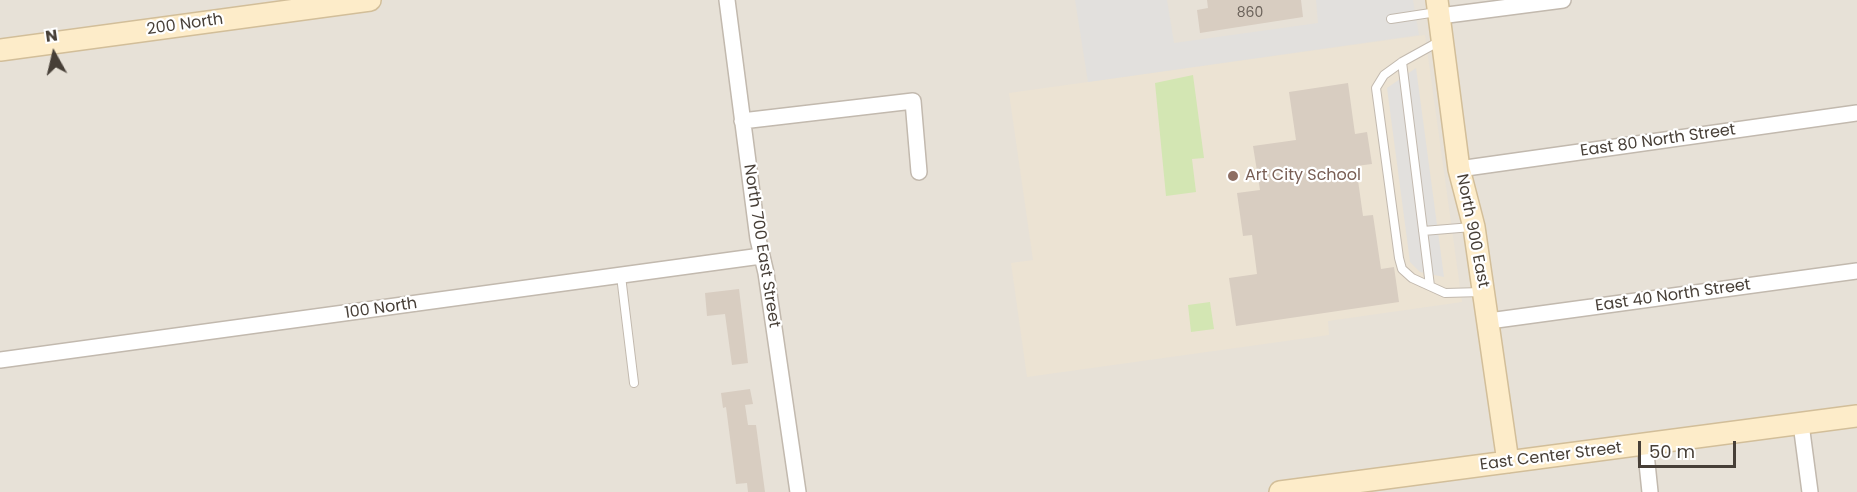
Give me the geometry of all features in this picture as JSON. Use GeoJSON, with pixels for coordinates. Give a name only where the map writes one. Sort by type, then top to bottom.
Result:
{"type":"FeatureCollection","features":[{"type":"Feature","properties":{"kind":"street","name":"200 North"},"geometry":{"type":"LineString","coordinates":[[0,50],[317,3],[370,0]]}},
{"type":"Feature","properties":{"kind":"street","name":"North 700 East Street"},"geometry":{"type":"LineString","coordinates":[[728,0],[742,122],[798,492]]}},
{"type":"Feature","properties":{"kind":"street"},"geometry":{"type":"LineString","coordinates":[[1438,9],[1563,0]]}},
{"type":"Feature","properties":{"kind":"street","name":"North 900 East"},"geometry":{"type":"LineString","coordinates":[[1438,9],[1459,169],[1474,227],[1508,462]]}},
{"type":"Feature","properties":{"kind":"street"},"geometry":{"type":"LineString","coordinates":[[742,122],[913,101],[919,172]]}},
{"type":"Feature","properties":{"kind":"street","name":"East 80 North Street"},"geometry":{"type":"LineString","coordinates":[[1459,169],[1857,113]]}},
{"type":"Feature","properties":{"kind":"street","name":"100 North"},"geometry":{"type":"LineString","coordinates":[[0,360],[761,255]]}},
{"type":"Feature","properties":{"kind":"street","name":"East 40 North Street"},"geometry":{"type":"LineString","coordinates":[[1489,321],[1857,271]]}},
{"type":"Feature","properties":{"kind":"street","name":"East Center Street"},"geometry":{"type":"LineString","coordinates":[[1288,491],[1857,416]]}},
{"type":"Feature","properties":{"kind":"street"},"geometry":{"type":"LineString","coordinates":[[1801,424],[1810,492]]}},
{"type":"Feature","properties":{"kind":"street"},"geometry":{"type":"LineString","coordinates":[[1645,444],[1650,492]]}},
{"type":"Feature","properties":{"kind":"lane"},"geometry":{"type":"LineString","coordinates":[[1391,19],[1438,9]]}},
{"type":"Feature","properties":{"kind":"lane"},"geometry":{"type":"LineString","coordinates":[[1442,41],[1402,62],[1378,82],[1376,95],[1400,264],[1412,278],[1446,293],[1484,292]]}},
{"type":"Feature","properties":{"kind":"lane"},"geometry":{"type":"LineString","coordinates":[[1402,62],[1430,286]]}},
{"type":"Feature","properties":{"kind":"lane"},"geometry":{"type":"LineString","coordinates":[[1423,231],[1474,227]]}},
{"type":"Feature","properties":{"kind":"lane"},"geometry":{"type":"LineString","coordinates":[[621,276],[634,383]]}},
{"type":"Feature","properties":{"kind":"shaded area"},"geometry":{"type":"Polygon","coordinates":[[[0,0],[1857,0],[1857,492],[0,492],[0,0]]]}},
{"type":"Feature","properties":{"kind":"shaded area"},"geometry":{"type":"Polygon","coordinates":[[[1075,0],[1167,0],[1174,43],[1318,23],[1316,0],[1413,0],[1419,35],[1088,82],[1075,0]]]}},
{"type":"Feature","properties":{"kind":"shaded area","name":"Art City School"},"geometry":{"type":"Polygon","coordinates":[[[1425,35],[1462,302],[1328,321],[1329,335],[1027,377],[1011,263],[1033,260],[1009,93],[1425,35]]]}},
{"type":"Feature","properties":{"kind":"shaded area"},"geometry":{"type":"Polygon","coordinates":[[[1416,68],[1444,277],[1420,272],[1410,262],[1387,88],[1416,68]]]}},
{"type":"Feature","properties":{"kind":"green space"},"geometry":{"type":"Polygon","coordinates":[[[1193,75],[1204,158],[1192,159],[1196,192],[1166,196],[1155,83],[1193,75]]]}},
{"type":"Feature","properties":{"kind":"green space"},"geometry":{"type":"Polygon","coordinates":[[[1210,302],[1214,329],[1191,332],[1188,305],[1210,302]]]}},
{"type":"Feature","properties":{"kind":"building"},"geometry":{"type":"Polygon","coordinates":[[[1207,0],[1301,0],[1303,17],[1200,33],[1197,10],[1208,8],[1207,0]]]}},
{"type":"Feature","properties":{"kind":"building"},"geometry":{"type":"Polygon","coordinates":[[[1348,83],[1355,134],[1367,132],[1372,164],[1356,166],[1363,216],[1373,215],[1381,269],[1394,267],[1399,302],[1236,326],[1229,278],[1257,274],[1252,235],[1243,236],[1237,193],[1260,190],[1253,146],[1296,140],[1289,92],[1348,83]]]}},
{"type":"Feature","properties":{"kind":"building"},"geometry":{"type":"Polygon","coordinates":[[[739,289],[748,363],[732,365],[725,314],[707,316],[705,293],[739,289]]]}},
{"type":"Feature","properties":{"kind":"building"},"geometry":{"type":"Polygon","coordinates":[[[750,389],[753,404],[745,405],[748,425],[756,425],[765,492],[748,492],[747,483],[736,484],[726,407],[723,408],[721,393],[750,389]]]}},
{"type":"Feature","properties":{"kind":"place","name":"Art City School"},"geometry":{"type":"Point","coordinates":[1233,176]}}]}
